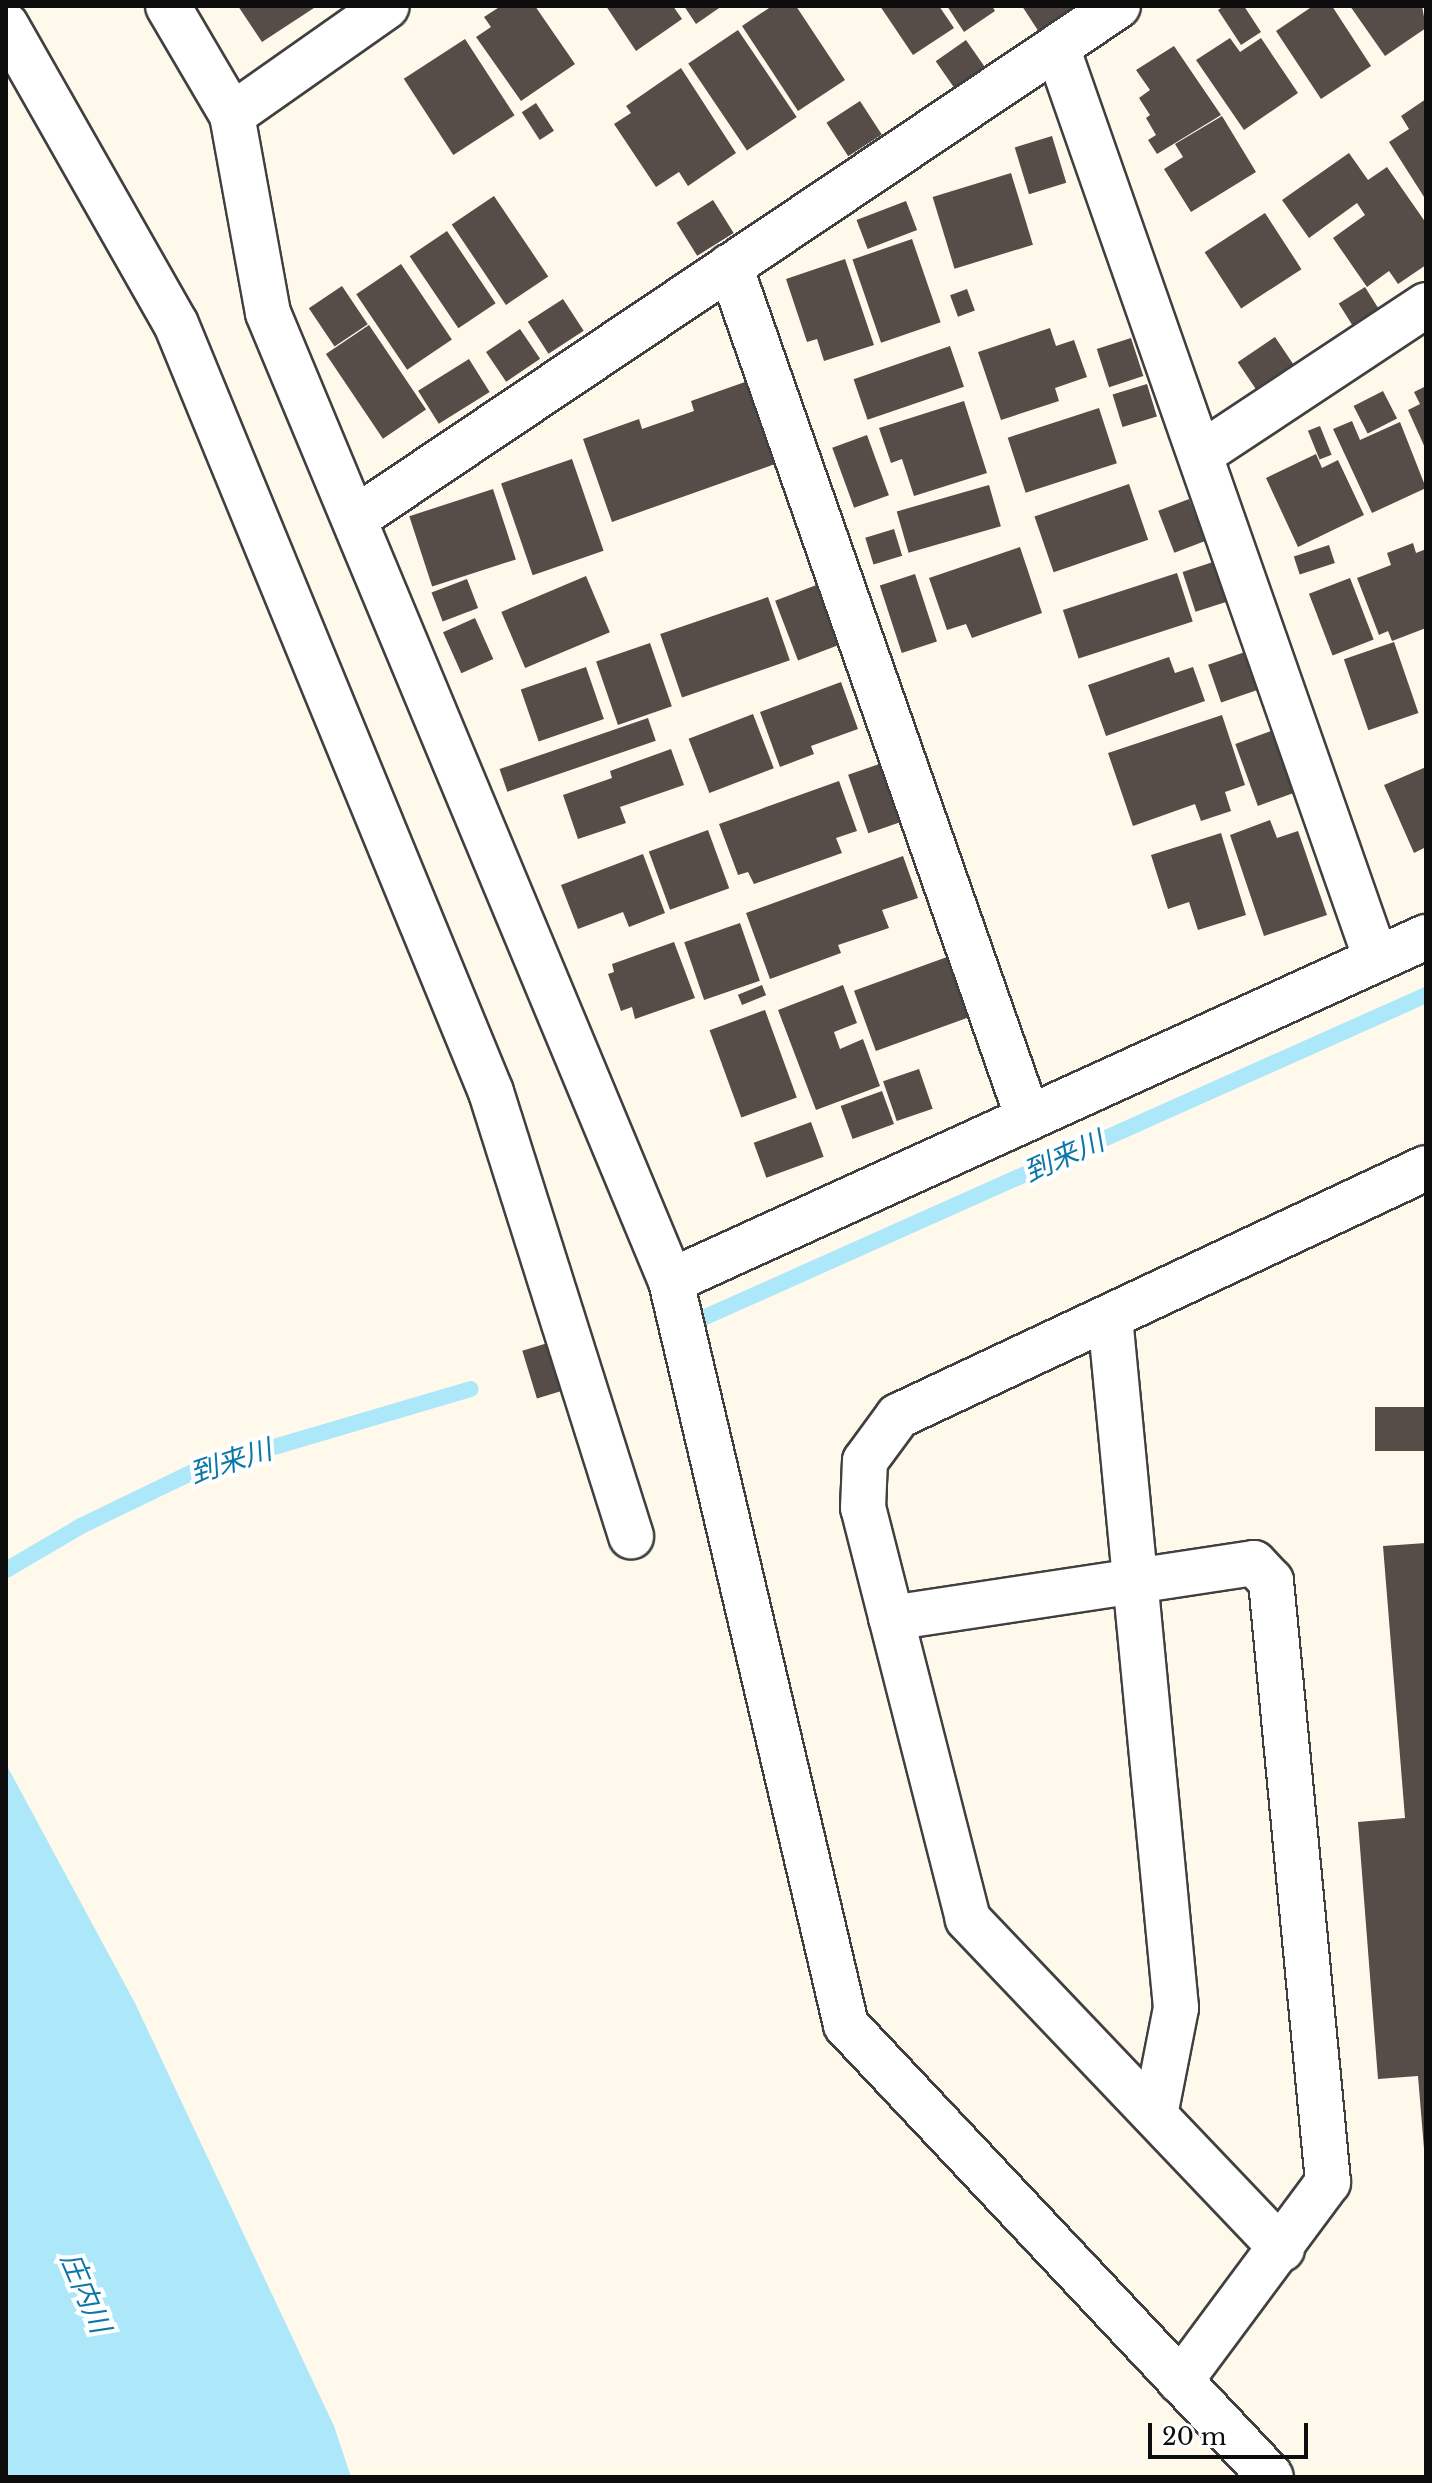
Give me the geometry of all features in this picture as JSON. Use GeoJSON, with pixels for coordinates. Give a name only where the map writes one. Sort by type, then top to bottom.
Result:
{"type":"FeatureCollection","features":[{"type":"Feature","properties":{"kind":"street"},"geometry":{"type":"LineString","coordinates":[[168,6],[232,115],[268,313],[356,518],[671,1281],[846,2025],[1271,2477]]}},
{"type":"Feature","properties":{"kind":"street"},"geometry":{"type":"LineString","coordinates":[[232,115],[387,6]]}},
{"type":"Feature","properties":{"kind":"street"},"geometry":{"type":"LineString","coordinates":[[356,518],[1118,6]]}},
{"type":"Feature","properties":{"kind":"street"},"geometry":{"type":"LineString","coordinates":[[6,25],[176,324],[491,1092],[631,1536]]}},
{"type":"Feature","properties":{"kind":"street"},"geometry":{"type":"LineString","coordinates":[[1057,47],[1376,959]]}},
{"type":"Feature","properties":{"kind":"street"},"geometry":{"type":"LineString","coordinates":[[730,266],[1028,1118]]}},
{"type":"Feature","properties":{"kind":"street"},"geometry":{"type":"LineString","coordinates":[[1201,454],[1426,305]]}},
{"type":"Feature","properties":{"kind":"street"},"geometry":{"type":"LineString","coordinates":[[671,1281],[1426,937]]}},
{"type":"Feature","properties":{"kind":"street"},"geometry":{"type":"LineString","coordinates":[[1282,2249],[968,1919],[863,1508],[865,1461],[898,1416],[1426,1168]]}},
{"type":"Feature","properties":{"kind":"street"},"geometry":{"type":"LineString","coordinates":[[1110,1317],[1176,2008],[1155,2115]]}},
{"type":"Feature","properties":{"kind":"street"},"geometry":{"type":"LineString","coordinates":[[891,1618],[1254,1563],[1271,1581],[1328,2182],[1282,2249],[1180,2381]]}},
{"type":"Feature","properties":{"kind":"water","name":"庄内川"},"geometry":{"type":"Polygon","coordinates":[[[6,1764],[135,2003],[334,2426],[351,2477],[6,2477],[6,1764]]]}},
{"type":"Feature","properties":{"kind":"building"},"geometry":{"type":"Polygon","coordinates":[[[238,6],[317,6],[262,42],[238,6]]]}},
{"type":"Feature","properties":{"kind":"building"},"geometry":{"type":"Polygon","coordinates":[[[501,6],[535,6],[575,64],[521,101],[476,37],[491,27],[484,17],[501,6]]]}},
{"type":"Feature","properties":{"kind":"building"},"geometry":{"type":"Polygon","coordinates":[[[606,6],[673,6],[682,19],[636,51],[606,6]]]}},
{"type":"Feature","properties":{"kind":"building"},"geometry":{"type":"Polygon","coordinates":[[[684,6],[722,6],[696,24],[684,6]]]}},
{"type":"Feature","properties":{"kind":"building"},"geometry":{"type":"Polygon","coordinates":[[[772,6],[796,6],[845,80],[798,111],[742,26],[772,6]]]}},
{"type":"Feature","properties":{"kind":"building"},"geometry":{"type":"Polygon","coordinates":[[[880,6],[939,6],[954,28],[913,55],[880,6]]]}},
{"type":"Feature","properties":{"kind":"building"},"geometry":{"type":"Polygon","coordinates":[[[947,6],[992,6],[995,11],[964,32],[947,6]]]}},
{"type":"Feature","properties":{"kind":"building"},"geometry":{"type":"Polygon","coordinates":[[[1022,6],[1071,6],[1073,9],[1039,32],[1022,6]]]}},
{"type":"Feature","properties":{"kind":"building"},"geometry":{"type":"Polygon","coordinates":[[[1224,6],[1244,6],[1261,32],[1241,45],[1218,10],[1224,6]]]}},
{"type":"Feature","properties":{"kind":"building"},"geometry":{"type":"Polygon","coordinates":[[[1313,6],[1332,6],[1371,66],[1321,99],[1276,31],[1313,6]]]}},
{"type":"Feature","properties":{"kind":"building"},"geometry":{"type":"Polygon","coordinates":[[[1350,6],[1422,6],[1426,28],[1385,56],[1350,6]]]}},
{"type":"Feature","properties":{"kind":"building"},"geometry":{"type":"Polygon","coordinates":[[[738,30],[797,117],[747,151],[688,64],[738,30]]]}},
{"type":"Feature","properties":{"kind":"building"},"geometry":{"type":"Polygon","coordinates":[[[1230,38],[1240,52],[1261,38],[1298,93],[1244,130],[1196,60],[1230,38]]]}},
{"type":"Feature","properties":{"kind":"building"},"geometry":{"type":"Polygon","coordinates":[[[465,39],[515,115],[453,155],[404,79],[465,39]]]}},
{"type":"Feature","properties":{"kind":"building"},"geometry":{"type":"Polygon","coordinates":[[[966,40],[990,74],[960,96],[936,61],[966,40]]]}},
{"type":"Feature","properties":{"kind":"building"},"geometry":{"type":"Polygon","coordinates":[[[1174,46],[1221,115],[1157,154],[1148,140],[1156,135],[1146,118],[1150,115],[1139,98],[1150,90],[1136,70],[1174,46]]]}},
{"type":"Feature","properties":{"kind":"building"},"geometry":{"type":"Polygon","coordinates":[[[681,68],[736,153],[688,186],[679,172],[656,187],[614,124],[631,113],[626,106],[681,68]]]}},
{"type":"Feature","properties":{"kind":"building"},"geometry":{"type":"Polygon","coordinates":[[[1426,99],[1426,200],[1389,142],[1409,129],[1401,116],[1426,99]]]}},
{"type":"Feature","properties":{"kind":"building"},"geometry":{"type":"Polygon","coordinates":[[[860,101],[882,135],[848,156],[826,123],[860,101]]]}},
{"type":"Feature","properties":{"kind":"building"},"geometry":{"type":"Polygon","coordinates":[[[536,103],[554,131],[540,140],[522,112],[536,103]]]}},
{"type":"Feature","properties":{"kind":"building"},"geometry":{"type":"Polygon","coordinates":[[[1222,116],[1256,172],[1191,212],[1164,169],[1183,157],[1175,144],[1222,116]]]}},
{"type":"Feature","properties":{"kind":"building"},"geometry":{"type":"Polygon","coordinates":[[[1052,136],[1066,183],[1029,194],[1015,147],[1052,136]]]}},
{"type":"Feature","properties":{"kind":"building"},"geometry":{"type":"Polygon","coordinates":[[[1349,153],[1368,180],[1387,167],[1426,223],[1426,265],[1398,284],[1389,271],[1367,287],[1333,238],[1365,215],[1357,203],[1309,238],[1282,200],[1349,153]]]}},
{"type":"Feature","properties":{"kind":"building"},"geometry":{"type":"Polygon","coordinates":[[[1011,173],[1033,245],[955,269],[933,197],[1011,173]]]}},
{"type":"Feature","properties":{"kind":"building"},"geometry":{"type":"Polygon","coordinates":[[[494,196],[548,276],[506,305],[452,225],[494,196]]]}},
{"type":"Feature","properties":{"kind":"building"},"geometry":{"type":"Polygon","coordinates":[[[713,200],[734,233],[697,256],[677,223],[713,200]]]}},
{"type":"Feature","properties":{"kind":"building"},"geometry":{"type":"Polygon","coordinates":[[[906,201],[917,230],[868,249],[857,220],[906,201]]]}},
{"type":"Feature","properties":{"kind":"building"},"geometry":{"type":"Polygon","coordinates":[[[1265,213],[1301,269],[1241,308],[1205,252],[1265,213]]]}},
{"type":"Feature","properties":{"kind":"building"},"geometry":{"type":"Polygon","coordinates":[[[447,231],[496,303],[458,328],[410,256],[447,231]]]}},
{"type":"Feature","properties":{"kind":"building"},"geometry":{"type":"Polygon","coordinates":[[[912,239],[941,322],[881,343],[852,260],[912,239]]]}},
{"type":"Feature","properties":{"kind":"building"},"geometry":{"type":"Polygon","coordinates":[[[845,259],[874,345],[824,361],[817,339],[807,342],[786,279],[845,259]]]}},
{"type":"Feature","properties":{"kind":"building"},"geometry":{"type":"Polygon","coordinates":[[[401,264],[452,339],[407,370],[356,294],[401,264]]]}},
{"type":"Feature","properties":{"kind":"building"},"geometry":{"type":"Polygon","coordinates":[[[342,286],[368,324],[335,347],[309,308],[342,286]]]}},
{"type":"Feature","properties":{"kind":"building"},"geometry":{"type":"Polygon","coordinates":[[[1365,287],[1383,316],[1357,332],[1339,303],[1365,287]]]}},
{"type":"Feature","properties":{"kind":"building"},"geometry":{"type":"Polygon","coordinates":[[[967,289],[975,311],[958,317],[950,295],[967,289]]]}},
{"type":"Feature","properties":{"kind":"building"},"geometry":{"type":"Polygon","coordinates":[[[563,299],[584,331],[548,354],[528,322],[563,299]]]}},
{"type":"Feature","properties":{"kind":"building"},"geometry":{"type":"Polygon","coordinates":[[[369,325],[426,410],[383,439],[326,354],[369,325]]]}},
{"type":"Feature","properties":{"kind":"building"},"geometry":{"type":"Polygon","coordinates":[[[1050,328],[1056,346],[1074,340],[1087,377],[1055,388],[1059,401],[1001,420],[978,352],[1050,328]]]}},
{"type":"Feature","properties":{"kind":"building"},"geometry":{"type":"Polygon","coordinates":[[[520,329],[540,359],[506,382],[486,352],[520,329]]]}},
{"type":"Feature","properties":{"kind":"building"},"geometry":{"type":"Polygon","coordinates":[[[1275,337],[1297,370],[1260,395],[1238,362],[1275,337]]]}},
{"type":"Feature","properties":{"kind":"building"},"geometry":{"type":"Polygon","coordinates":[[[1131,338],[1143,376],[1109,387],[1097,349],[1131,338]]]}},
{"type":"Feature","properties":{"kind":"building"},"geometry":{"type":"Polygon","coordinates":[[[950,346],[964,387],[868,420],[854,379],[950,346]]]}},
{"type":"Feature","properties":{"kind":"building"},"geometry":{"type":"Polygon","coordinates":[[[469,359],[490,392],[439,424],[418,391],[469,359]]]}},
{"type":"Feature","properties":{"kind":"building"},"geometry":{"type":"Polygon","coordinates":[[[745,382],[775,464],[612,522],[583,439],[639,419],[642,429],[694,411],[691,401],[745,382]]]}},
{"type":"Feature","properties":{"kind":"building"},"geometry":{"type":"Polygon","coordinates":[[[1147,384],[1157,417],[1123,427],[1113,395],[1147,384]]]}},
{"type":"Feature","properties":{"kind":"building"},"geometry":{"type":"Polygon","coordinates":[[[1426,386],[1426,450],[1408,410],[1420,404],[1414,392],[1426,386]]]}},
{"type":"Feature","properties":{"kind":"building"},"geometry":{"type":"Polygon","coordinates":[[[1383,391],[1397,419],[1368,434],[1354,406],[1383,391]]]}},
{"type":"Feature","properties":{"kind":"building"},"geometry":{"type":"Polygon","coordinates":[[[964,401],[987,473],[914,496],[902,459],[891,463],[879,428],[964,401]]]}},
{"type":"Feature","properties":{"kind":"building"},"geometry":{"type":"Polygon","coordinates":[[[1099,408],[1117,463],[1026,493],[1008,438],[1099,408]]]}},
{"type":"Feature","properties":{"kind":"building"},"geometry":{"type":"Polygon","coordinates":[[[1352,421],[1360,440],[1400,422],[1426,488],[1372,513],[1333,429],[1352,421]]]}},
{"type":"Feature","properties":{"kind":"building"},"geometry":{"type":"Polygon","coordinates":[[[1320,426],[1332,455],[1320,460],[1308,431],[1320,426]]]}},
{"type":"Feature","properties":{"kind":"building"},"geometry":{"type":"Polygon","coordinates":[[[867,435],[889,495],[854,508],[832,448],[867,435]]]}},
{"type":"Feature","properties":{"kind":"building"},"geometry":{"type":"Polygon","coordinates":[[[1316,454],[1322,468],[1338,460],[1364,515],[1298,547],[1266,478],[1316,454]]]}},
{"type":"Feature","properties":{"kind":"building"},"geometry":{"type":"Polygon","coordinates":[[[572,459],[604,551],[533,575],[501,483],[572,459]]]}},
{"type":"Feature","properties":{"kind":"building"},"geometry":{"type":"Polygon","coordinates":[[[1129,484],[1148,540],[1054,572],[1034,517],[1129,484]]]}},
{"type":"Feature","properties":{"kind":"building"},"geometry":{"type":"Polygon","coordinates":[[[989,485],[1001,526],[909,553],[897,511],[989,485]]]}},
{"type":"Feature","properties":{"kind":"building"},"geometry":{"type":"Polygon","coordinates":[[[493,489],[516,559],[432,587],[409,516],[493,489]]]}},
{"type":"Feature","properties":{"kind":"building"},"geometry":{"type":"Polygon","coordinates":[[[1189,499],[1205,541],[1174,553],[1158,511],[1189,499]]]}},
{"type":"Feature","properties":{"kind":"building"},"geometry":{"type":"Polygon","coordinates":[[[894,529],[902,556],[873,565],[865,538],[894,529]]]}},
{"type":"Feature","properties":{"kind":"building"},"geometry":{"type":"Polygon","coordinates":[[[1413,543],[1416,553],[1426,549],[1426,628],[1392,641],[1388,631],[1379,635],[1357,578],[1391,565],[1387,553],[1413,543]]]}},
{"type":"Feature","properties":{"kind":"building"},"geometry":{"type":"Polygon","coordinates":[[[1329,545],[1335,563],[1300,575],[1294,556],[1329,545]]]}},
{"type":"Feature","properties":{"kind":"building"},"geometry":{"type":"Polygon","coordinates":[[[1020,547],[1042,613],[972,638],[966,624],[947,630],[929,578],[1020,547]]]}},
{"type":"Feature","properties":{"kind":"building"},"geometry":{"type":"Polygon","coordinates":[[[1213,562],[1226,602],[1196,612],[1183,572],[1213,562]]]}},
{"type":"Feature","properties":{"kind":"building"},"geometry":{"type":"Polygon","coordinates":[[[1177,573],[1193,622],[1079,659],[1063,610],[1177,573]]]}},
{"type":"Feature","properties":{"kind":"building"},"geometry":{"type":"Polygon","coordinates":[[[915,574],[937,642],[902,653],[880,585],[915,574]]]}},
{"type":"Feature","properties":{"kind":"building"},"geometry":{"type":"Polygon","coordinates":[[[586,576],[610,632],[525,668],[501,612],[586,576]]]}},
{"type":"Feature","properties":{"kind":"building"},"geometry":{"type":"Polygon","coordinates":[[[1350,578],[1374,640],[1333,655],[1309,594],[1350,578]]]}},
{"type":"Feature","properties":{"kind":"building"},"geometry":{"type":"Polygon","coordinates":[[[467,579],[478,608],[443,622],[432,593],[467,579]]]}},
{"type":"Feature","properties":{"kind":"building"},"geometry":{"type":"Polygon","coordinates":[[[819,584],[842,644],[798,661],[775,601],[819,584]]]}},
{"type":"Feature","properties":{"kind":"building"},"geometry":{"type":"Polygon","coordinates":[[[768,597],[790,660],[682,697],[660,634],[768,597]]]}},
{"type":"Feature","properties":{"kind":"building"},"geometry":{"type":"Polygon","coordinates":[[[475,618],[493,659],[461,673],[443,632],[475,618]]]}},
{"type":"Feature","properties":{"kind":"building"},"geometry":{"type":"Polygon","coordinates":[[[1394,642],[1418,713],[1368,730],[1344,659],[1394,642]]]}},
{"type":"Feature","properties":{"kind":"building"},"geometry":{"type":"Polygon","coordinates":[[[650,643],[672,706],[618,725],[596,662],[650,643]]]}},
{"type":"Feature","properties":{"kind":"building"},"geometry":{"type":"Polygon","coordinates":[[[1245,652],[1258,690],[1221,703],[1208,665],[1245,652]]]}},
{"type":"Feature","properties":{"kind":"building"},"geometry":{"type":"Polygon","coordinates":[[[1169,657],[1175,673],[1193,667],[1205,701],[1106,736],[1088,685],[1169,657]]]}},
{"type":"Feature","properties":{"kind":"building"},"geometry":{"type":"Polygon","coordinates":[[[586,667],[604,719],[539,741],[521,689],[586,667]]]}},
{"type":"Feature","properties":{"kind":"building"},"geometry":{"type":"Polygon","coordinates":[[[841,682],[858,729],[811,746],[814,754],[780,767],[760,712],[841,682]]]}},
{"type":"Feature","properties":{"kind":"building"},"geometry":{"type":"Polygon","coordinates":[[[753,714],[774,768],[709,793],[689,739],[753,714]]]}},
{"type":"Feature","properties":{"kind":"building"},"geometry":{"type":"Polygon","coordinates":[[[1222,715],[1245,785],[1225,792],[1231,811],[1201,821],[1195,804],[1133,826],[1108,753],[1222,715]]]}},
{"type":"Feature","properties":{"kind":"building"},"geometry":{"type":"Polygon","coordinates":[[[648,718],[656,741],[507,792],[500,769],[648,718]]]}},
{"type":"Feature","properties":{"kind":"building"},"geometry":{"type":"Polygon","coordinates":[[[1271,731],[1294,793],[1258,806],[1235,744],[1271,731]]]}},
{"type":"Feature","properties":{"kind":"building"},"geometry":{"type":"Polygon","coordinates":[[[671,749],[684,785],[620,807],[626,823],[578,839],[563,795],[612,778],[610,771],[671,749]]]}},
{"type":"Feature","properties":{"kind":"building"},"geometry":{"type":"Polygon","coordinates":[[[885,762],[905,821],[868,833],[848,775],[885,762]]]}},
{"type":"Feature","properties":{"kind":"building"},"geometry":{"type":"Polygon","coordinates":[[[1426,767],[1426,847],[1414,853],[1384,785],[1426,767]]]}},
{"type":"Feature","properties":{"kind":"building"},"geometry":{"type":"Polygon","coordinates":[[[839,781],[857,831],[836,838],[842,853],[754,884],[748,872],[738,875],[719,824],[839,781]]]}},
{"type":"Feature","properties":{"kind":"building"},"geometry":{"type":"Polygon","coordinates":[[[1270,820],[1277,838],[1298,831],[1327,915],[1264,936],[1230,835],[1270,820]]]}},
{"type":"Feature","properties":{"kind":"building"},"geometry":{"type":"Polygon","coordinates":[[[708,830],[729,888],[670,910],[649,852],[708,830]]]}},
{"type":"Feature","properties":{"kind":"building"},"geometry":{"type":"Polygon","coordinates":[[[1221,833],[1246,915],[1198,930],[1189,902],[1168,909],[1151,855],[1221,833]]]}},
{"type":"Feature","properties":{"kind":"building"},"geometry":{"type":"Polygon","coordinates":[[[643,854],[665,913],[629,927],[623,912],[578,929],[561,885],[643,854]]]}},
{"type":"Feature","properties":{"kind":"building"},"geometry":{"type":"Polygon","coordinates":[[[903,856],[918,898],[882,910],[889,928],[838,945],[841,953],[770,979],[746,913],[903,856]]]}},
{"type":"Feature","properties":{"kind":"building"},"geometry":{"type":"Polygon","coordinates":[[[740,923],[760,981],[704,1000],[684,942],[740,923]]]}},
{"type":"Feature","properties":{"kind":"building"},"geometry":{"type":"Polygon","coordinates":[[[674,942],[695,998],[635,1019],[632,1007],[621,1011],[608,974],[614,972],[612,964],[674,942]]]}},
{"type":"Feature","properties":{"kind":"building"},"geometry":{"type":"Polygon","coordinates":[[[947,957],[969,1017],[876,1051],[854,991],[947,957]]]}},
{"type":"Feature","properties":{"kind":"building"},"geometry":{"type":"Polygon","coordinates":[[[762,985],[766,995],[742,1005],[738,995],[762,985]]]}},
{"type":"Feature","properties":{"kind":"building"},"geometry":{"type":"Polygon","coordinates":[[[843,985],[857,1023],[834,1032],[840,1049],[863,1039],[880,1086],[816,1110],[778,1010],[843,985]]]}},
{"type":"Feature","properties":{"kind":"building"},"geometry":{"type":"Polygon","coordinates":[[[765,1010],[797,1097],[741,1118],[710,1030],[765,1010]]]}},
{"type":"Feature","properties":{"kind":"building"},"geometry":{"type":"Polygon","coordinates":[[[919,1069],[933,1109],[897,1121],[883,1081],[919,1069]]]}},
{"type":"Feature","properties":{"kind":"building"},"geometry":{"type":"Polygon","coordinates":[[[882,1091],[894,1124],[853,1139],[841,1106],[882,1091]]]}},
{"type":"Feature","properties":{"kind":"building"},"geometry":{"type":"Polygon","coordinates":[[[811,1122],[824,1157],[766,1178],[754,1143],[811,1122]]]}},
{"type":"Feature","properties":{"kind":"building"},"geometry":{"type":"Polygon","coordinates":[[[551,1342],[566,1390],[537,1399],[522,1351],[551,1342]]]}},
{"type":"Feature","properties":{"kind":"building"},"geometry":{"type":"Polygon","coordinates":[[[1375,1407],[1426,1407],[1426,1451],[1375,1451],[1375,1407]]]}},
{"type":"Feature","properties":{"kind":"building"},"geometry":{"type":"Polygon","coordinates":[[[1426,1543],[1424,2149],[1418,2076],[1378,2079],[1358,1822],[1405,1818],[1383,1546],[1426,1543]]]}},
{"type":"Feature","properties":{"kind":"waterway","name":"到来川"},"geometry":{"type":"LineString","coordinates":[[703,1318],[1426,995]]}},
{"type":"Feature","properties":{"kind":"waterway","name":"到来川"},"geometry":{"type":"LineString","coordinates":[[6,1570],[81,1526],[199,1469],[470,1389]]}}]}
